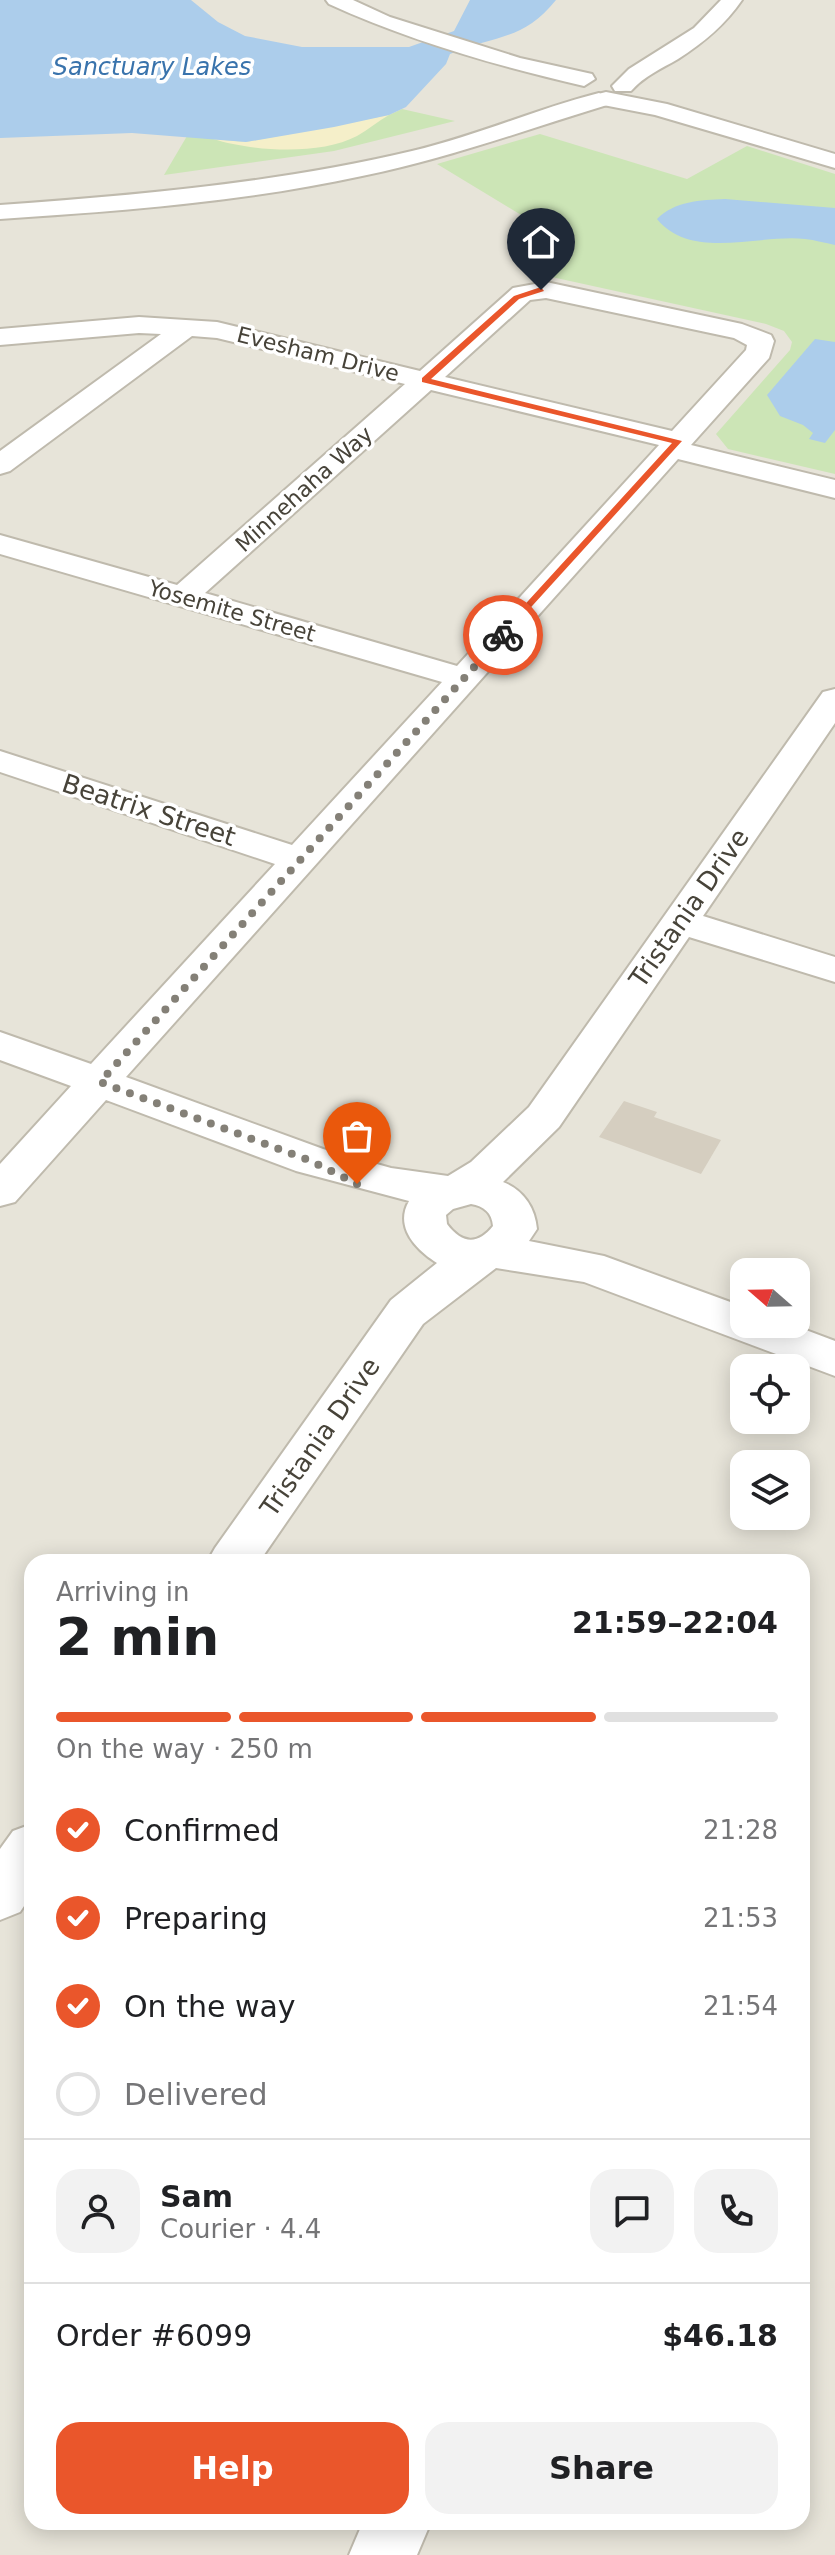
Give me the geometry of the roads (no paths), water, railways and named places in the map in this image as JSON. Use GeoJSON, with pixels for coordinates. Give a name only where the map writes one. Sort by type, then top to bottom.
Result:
{"type":"FeatureCollection","features":[{"type":"Feature","properties":{"kind":"street"},"geometry":{"type":"LineString","coordinates":[[336,0],[383,21],[659,109],[835,161]]}},
{"type":"Feature","properties":{"kind":"street"},"geometry":{"type":"LineString","coordinates":[[596,89],[659,43],[692,16],[705,0]]}},
{"type":"Feature","properties":{"kind":"street"},"geometry":{"type":"LineString","coordinates":[[0,199],[70,200],[250,188],[371,168],[488,138],[635,73],[682,47],[707,28],[732,0]]}},
{"type":"Feature","properties":{"kind":"street"},"geometry":{"type":"LineString","coordinates":[[810,153],[835,140]]}},
{"type":"Feature","properties":{"kind":"street"},"geometry":{"type":"LineString","coordinates":[[0,212],[70,200]]}},
{"type":"Feature","properties":{"kind":"street","name":"Minnehaha Way"},"geometry":{"type":"LineString","coordinates":[[182,597],[517,298],[535,290],[566,293],[742,332],[761,341],[759,352],[674,445]]}},
{"type":"Feature","properties":{"kind":"street","name":"Evesham Drive"},"geometry":{"type":"LineString","coordinates":[[0,337],[124,325],[177,326],[232,333],[425,380],[835,489]]}},
{"type":"Feature","properties":{"kind":"street"},"geometry":{"type":"LineString","coordinates":[[0,465],[132,365],[177,326]]}},
{"type":"Feature","properties":{"kind":"street"},"geometry":{"type":"LineString","coordinates":[[0,1191],[674,445]]}},
{"type":"Feature","properties":{"kind":"street","name":"Yosemite Street"},"geometry":{"type":"LineString","coordinates":[[0,544],[463,678]]}},
{"type":"Feature","properties":{"kind":"street","name":"Tristania Drive"},"geometry":{"type":"LineString","coordinates":[[454,1191],[486,1173],[544,1117],[835,699]]}},
{"type":"Feature","properties":{"kind":"street","name":"Beatrix Street"},"geometry":{"type":"LineString","coordinates":[[0,761],[298,859]]}},
{"type":"Feature","properties":{"kind":"street"},"geometry":{"type":"LineString","coordinates":[[680,921],[835,970]]}},
{"type":"Feature","properties":{"kind":"street"},"geometry":{"type":"LineString","coordinates":[[0,1045],[311,1161],[391,1183],[454,1191],[486,1191],[542,1236],[589,1267]]}},
{"type":"Feature","properties":{"kind":"street","name":"Tristania Drive"},"geometry":{"type":"LineString","coordinates":[[510,1208],[544,1117]]}},
{"type":"Feature","properties":{"kind":"street"},"geometry":{"type":"LineString","coordinates":[[311,1161],[380,1196],[447,1251],[472,1255],[488,1253],[589,1267],[835,1359]]}},
{"type":"Feature","properties":{"kind":"street"},"geometry":{"type":"LineString","coordinates":[[427,1234],[424,1222],[431,1204],[454,1191]]}},
{"type":"Feature","properties":{"kind":"street"},"geometry":{"type":"LineString","coordinates":[[488,1253],[503,1246],[515,1229],[510,1208]]}},
{"type":"Feature","properties":{"kind":"street","name":"Tristania Drive"},"geometry":{"type":"LineString","coordinates":[[407,1312],[427,1234]]}},
{"type":"Feature","properties":{"kind":"street","name":"Tristania Drive"},"geometry":{"type":"LineString","coordinates":[[238,1554],[407,1312],[455,1273],[488,1253]]}},
{"type":"Feature","properties":{"kind":"street"},"geometry":{"type":"LineString","coordinates":[[0,1894],[24,1860]]}},
{"type":"Feature","properties":{"kind":"street"},"geometry":{"type":"LineString","coordinates":[[383,2555],[394,2530]]}},
{"type":"Feature","properties":{"kind":"water","name":"Sanctuary Lakes"},"geometry":{"type":"Polygon","coordinates":[[[0,0],[191,0],[218,22],[245,36],[302,47],[409,47],[454,31],[470,0],[556,0],[520,30],[450,54],[446,64],[406,107],[389,115],[246,142],[132,133],[0,138],[0,0]]]}},
{"type":"Feature","properties":{"kind":"water"},"geometry":{"type":"Polygon","coordinates":[[[725,199],[835,208],[835,245],[787,238],[706,242],[671,232],[657,219],[680,205],[725,199]]]}},
{"type":"Feature","properties":{"kind":"water"},"geometry":{"type":"Polygon","coordinates":[[[815,339],[835,342],[835,430],[825,443],[809,439],[813,433],[803,425],[780,416],[767,395],[815,339]]]}}]}
